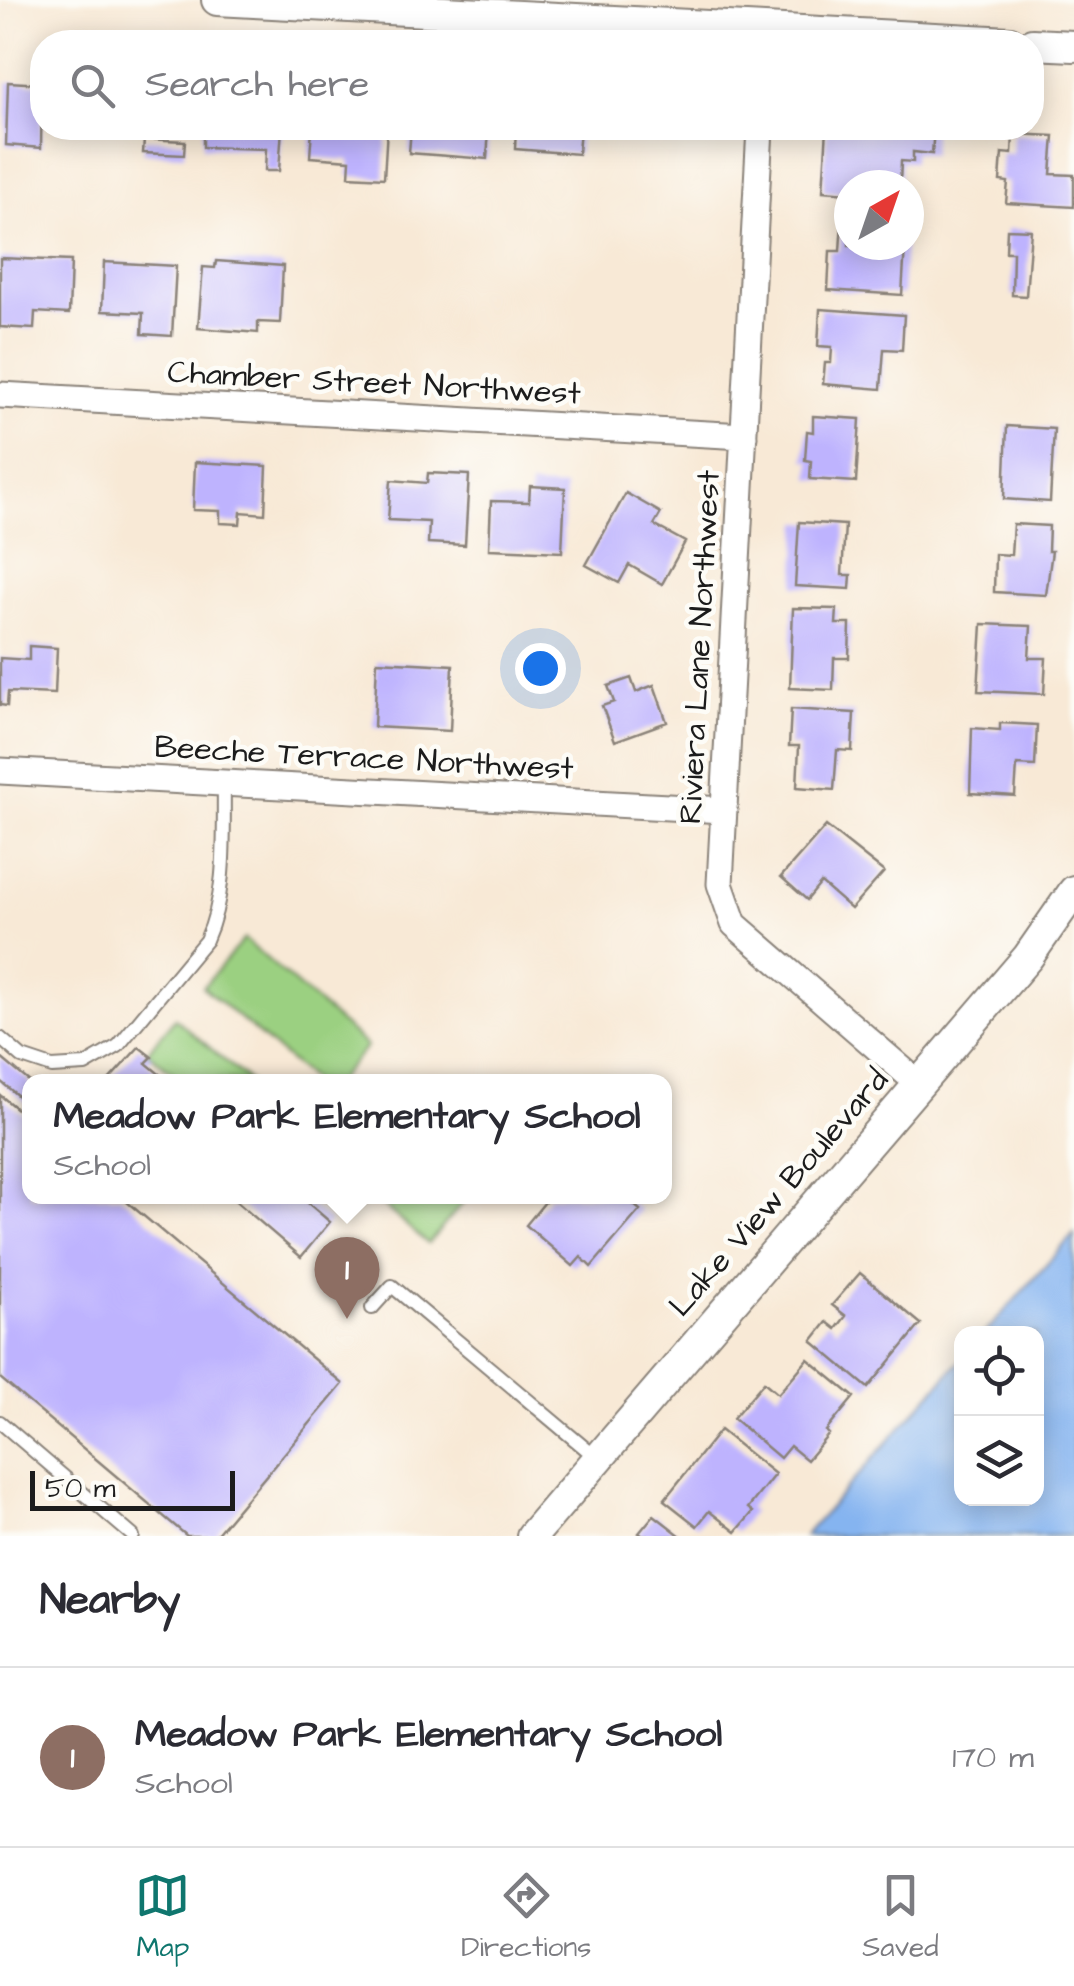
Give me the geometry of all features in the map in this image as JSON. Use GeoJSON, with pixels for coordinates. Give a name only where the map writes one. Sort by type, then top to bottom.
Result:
{"type":"FeatureCollection","features":[{"type":"Feature","properties":{"kind":"street"},"geometry":{"type":"LineString","coordinates":[[218,0],[674,30]]}},
{"type":"Feature","properties":{"kind":"street"},"geometry":{"type":"LineString","coordinates":[[1044,45],[1074,46]]}},
{"type":"Feature","properties":{"kind":"street","name":"Riviera Lane Northwest"},"geometry":{"type":"LineString","coordinates":[[759,140],[720,884],[734,924],[919,1084]]}},
{"type":"Feature","properties":{"kind":"street","name":"Chamber Street Northwest"},"geometry":{"type":"LineString","coordinates":[[0,395],[744,436]]}},
{"type":"Feature","properties":{"kind":"street","name":"Beeche Terrace Northwest"},"geometry":{"type":"LineString","coordinates":[[0,770],[724,810]]}},
{"type":"Feature","properties":{"kind":"street","name":"Lake View Boulevard"},"geometry":{"type":"LineString","coordinates":[[532,1536],[1028,957],[1074,891]]}},
{"type":"Feature","properties":{"kind":"lane"},"geometry":{"type":"LineString","coordinates":[[0,1038],[22,1056],[52,1067],[84,1065],[118,1046],[206,940],[216,919],[224,783]]}},
{"type":"Feature","properties":{"kind":"lane"},"geometry":{"type":"LineString","coordinates":[[372,1308],[392,1286],[598,1459]]}},
{"type":"Feature","properties":{"kind":"lane"},"geometry":{"type":"LineString","coordinates":[[0,1422],[133,1536]]}},
{"type":"Feature","properties":{"kind":"green space"},"geometry":{"type":"Polygon","coordinates":[[[244,939],[367,1046],[343,1074],[305,1074],[203,987],[244,939]]]}},
{"type":"Feature","properties":{"kind":"green space"},"geometry":{"type":"Polygon","coordinates":[[[175,1018],[241,1074],[174,1074],[147,1052],[175,1018]]]}},
{"type":"Feature","properties":{"kind":"green space"},"geometry":{"type":"Polygon","coordinates":[[[381,1204],[462,1204],[428,1244],[381,1204]]]}},
{"type":"Feature","properties":{"kind":"water"},"geometry":{"type":"Polygon","coordinates":[[[1074,1234],[1074,1536],[804,1536],[954,1368],[954,1506],[1044,1506],[1044,1326],[991,1326],[1074,1234]]]}},
{"type":"Feature","properties":{"kind":"building"},"geometry":{"type":"Polygon","coordinates":[[[8,82],[30,83],[30,140],[41,140],[41,148],[6,145],[8,82]]]}},
{"type":"Feature","properties":{"kind":"building"},"geometry":{"type":"Polygon","coordinates":[[[1044,136],[1054,136],[1051,174],[1074,175],[1074,207],[1006,203],[1008,182],[1000,181],[1002,153],[1012,154],[1013,140],[1044,140],[1044,136]]]}},
{"type":"Feature","properties":{"kind":"building"},"geometry":{"type":"Polygon","coordinates":[[[144,140],[185,141],[184,155],[143,153],[144,140]]]}},
{"type":"Feature","properties":{"kind":"building"},"geometry":{"type":"Polygon","coordinates":[[[203,140],[281,140],[279,171],[265,171],[266,149],[203,147],[203,140]]]}},
{"type":"Feature","properties":{"kind":"building"},"geometry":{"type":"Polygon","coordinates":[[[311,140],[386,140],[384,178],[349,176],[350,160],[310,157],[311,140]]]}},
{"type":"Feature","properties":{"kind":"building"},"geometry":{"type":"Polygon","coordinates":[[[410,140],[488,140],[487,159],[409,153],[410,140]]]}},
{"type":"Feature","properties":{"kind":"building"},"geometry":{"type":"Polygon","coordinates":[[[515,140],[579,140],[578,154],[515,149],[515,140]]]}},
{"type":"Feature","properties":{"kind":"building"},"geometry":{"type":"Polygon","coordinates":[[[826,140],[933,140],[932,154],[913,152],[913,162],[901,161],[901,170],[834,170],[834,192],[823,191],[826,140]]]}},
{"type":"Feature","properties":{"kind":"building"},"geometry":{"type":"Polygon","coordinates":[[[1007,229],[1031,230],[1026,296],[1012,295],[1013,252],[1006,252],[1007,229]]]}},
{"type":"Feature","properties":{"kind":"building"},"geometry":{"type":"Polygon","coordinates":[[[830,251],[834,251],[834,260],[904,260],[902,295],[828,290],[830,251]]]}},
{"type":"Feature","properties":{"kind":"building"},"geometry":{"type":"Polygon","coordinates":[[[0,258],[71,261],[69,314],[35,312],[34,329],[0,327],[0,258]]]}},
{"type":"Feature","properties":{"kind":"building"},"geometry":{"type":"Polygon","coordinates":[[[216,261],[283,266],[280,323],[258,322],[258,333],[198,328],[203,267],[215,268],[216,261]]]}},
{"type":"Feature","properties":{"kind":"building"},"geometry":{"type":"Polygon","coordinates":[[[104,262],[176,266],[172,336],[142,334],[143,313],[102,311],[104,262]]]}},
{"type":"Feature","properties":{"kind":"building"},"geometry":{"type":"Polygon","coordinates":[[[820,309],[904,315],[902,350],[884,349],[881,389],[823,384],[825,363],[831,363],[832,347],[818,346],[820,309]]]}},
{"type":"Feature","properties":{"kind":"building"},"geometry":{"type":"Polygon","coordinates":[[[813,416],[860,419],[856,482],[810,479],[811,461],[805,460],[807,431],[813,432],[813,416]]]}},
{"type":"Feature","properties":{"kind":"building"},"geometry":{"type":"Polygon","coordinates":[[[1007,426],[1054,429],[1050,502],[1004,499],[1007,426]]]}},
{"type":"Feature","properties":{"kind":"building"},"geometry":{"type":"Polygon","coordinates":[[[195,462],[267,466],[265,514],[241,512],[240,524],[220,523],[220,511],[193,510],[195,462]]]}},
{"type":"Feature","properties":{"kind":"building"},"geometry":{"type":"Polygon","coordinates":[[[428,473],[469,475],[465,545],[428,543],[429,522],[388,520],[391,480],[427,483],[428,473]]]}},
{"type":"Feature","properties":{"kind":"building"},"geometry":{"type":"Polygon","coordinates":[[[530,486],[565,488],[562,552],[489,549],[491,501],[529,502],[530,486]]]}},
{"type":"Feature","properties":{"kind":"building"},"geometry":{"type":"Polygon","coordinates":[[[626,493],[661,513],[654,525],[685,542],[662,584],[629,565],[619,583],[586,565],[626,493]]]}},
{"type":"Feature","properties":{"kind":"building"},"geometry":{"type":"Polygon","coordinates":[[[799,522],[845,525],[842,575],[851,575],[850,589],[795,586],[799,522]]]}},
{"type":"Feature","properties":{"kind":"building"},"geometry":{"type":"Polygon","coordinates":[[[1013,524],[1049,526],[1048,551],[1052,551],[1046,595],[994,592],[995,554],[1011,555],[1013,524]]]}},
{"type":"Feature","properties":{"kind":"building"},"geometry":{"type":"Polygon","coordinates":[[[793,608],[837,609],[836,624],[850,624],[849,658],[834,658],[833,690],[790,688],[793,608]]]}},
{"type":"Feature","properties":{"kind":"building"},"geometry":{"type":"Polygon","coordinates":[[[982,624],[1031,626],[1029,658],[1046,658],[1044,694],[978,691],[982,624]]]}},
{"type":"Feature","properties":{"kind":"building"},"geometry":{"type":"Polygon","coordinates":[[[29,646],[57,648],[55,694],[8,692],[7,706],[0,705],[0,658],[29,660],[29,646]]]}},
{"type":"Feature","properties":{"kind":"building"},"geometry":{"type":"Polygon","coordinates":[[[377,661],[453,665],[450,731],[374,727],[377,661]]]}},
{"type":"Feature","properties":{"kind":"building"},"geometry":{"type":"Polygon","coordinates":[[[631,678],[636,692],[654,685],[667,722],[615,741],[602,706],[614,702],[608,686],[631,678]]]}},
{"type":"Feature","properties":{"kind":"building"},"geometry":{"type":"Polygon","coordinates":[[[791,709],[854,713],[852,751],[837,750],[834,790],[797,787],[799,746],[789,746],[791,709]]]}},
{"type":"Feature","properties":{"kind":"building"},"geometry":{"type":"Polygon","coordinates":[[[1000,723],[1037,725],[1035,766],[1017,765],[1015,796],[970,793],[972,728],[1000,730],[1000,723]]]}},
{"type":"Feature","properties":{"kind":"building"},"geometry":{"type":"Polygon","coordinates":[[[826,826],[884,872],[851,909],[821,883],[807,900],[781,877],[826,826]]]}},
{"type":"Feature","properties":{"kind":"building"},"geometry":{"type":"Polygon","coordinates":[[[139,1047],[152,1057],[146,1063],[159,1074],[114,1074],[139,1047]]]}},
{"type":"Feature","properties":{"kind":"building"},"geometry":{"type":"Polygon","coordinates":[[[0,1057],[22,1075],[22,1099],[0,1081],[0,1057]]]}},
{"type":"Feature","properties":{"kind":"building"},"geometry":{"type":"Polygon","coordinates":[[[0,1095],[22,1113],[22,1204],[129,1204],[343,1384],[215,1536],[187,1536],[0,1378],[0,1095]]]}},
{"type":"Feature","properties":{"kind":"building"},"geometry":{"type":"Polygon","coordinates":[[[239,1204],[309,1204],[330,1222],[301,1257],[239,1204]]]}},
{"type":"Feature","properties":{"kind":"building"},"geometry":{"type":"Polygon","coordinates":[[[543,1204],[633,1204],[640,1210],[591,1267],[581,1257],[573,1266],[526,1225],[543,1204]]]}},
{"type":"Feature","properties":{"kind":"building"},"geometry":{"type":"Polygon","coordinates":[[[860,1273],[921,1324],[868,1388],[812,1341],[827,1322],[836,1329],[846,1316],[832,1305],[860,1273]]]}},
{"type":"Feature","properties":{"kind":"building"},"geometry":{"type":"Polygon","coordinates":[[[808,1359],[854,1397],[807,1460],[790,1446],[780,1458],[733,1418],[764,1382],[778,1394],[808,1359]]]}},
{"type":"Feature","properties":{"kind":"building"},"geometry":{"type":"Polygon","coordinates":[[[720,1430],[775,1474],[748,1508],[753,1512],[736,1532],[709,1511],[697,1526],[664,1500],[720,1430]]]}},
{"type":"Feature","properties":{"kind":"building"},"geometry":{"type":"Polygon","coordinates":[[[654,1515],[681,1536],[639,1533],[654,1515]]]}},
{"type":"Feature","properties":{"kind":"place","name":"Meadow Park Elementary School"},"geometry":{"type":"Point","coordinates":[347,1319]}}]}
